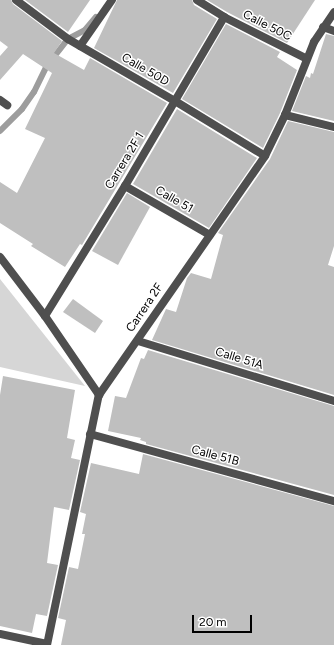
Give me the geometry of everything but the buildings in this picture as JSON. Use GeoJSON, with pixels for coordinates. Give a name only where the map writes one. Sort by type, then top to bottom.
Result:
{"type":"FeatureCollection","features":[{"type":"Feature","properties":{"kind":"street","name":"Calle 50D"},"geometry":{"type":"LineString","coordinates":[[16,0],[80,46],[175,101],[265,156]]}},
{"type":"Feature","properties":{"kind":"street"},"geometry":{"type":"LineString","coordinates":[[80,46],[112,0]]}},
{"type":"Feature","properties":{"kind":"street","name":"Calle 50C"},"geometry":{"type":"LineString","coordinates":[[197,0],[224,17],[307,59]]}},
{"type":"Feature","properties":{"kind":"street","name":"Carrera 2F"},"geometry":{"type":"LineString","coordinates":[[47,644],[99,395],[138,341],[265,156],[285,115],[307,59],[323,27],[334,12]]}},
{"type":"Feature","properties":{"kind":"street","name":"Carrera 2F 1"},"geometry":{"type":"LineString","coordinates":[[45,316],[125,186],[224,17]]}},
{"type":"Feature","properties":{"kind":"street"},"geometry":{"type":"LineString","coordinates":[[323,27],[334,31]]}},
{"type":"Feature","properties":{"kind":"street"},"geometry":{"type":"LineString","coordinates":[[285,115],[334,127]]}},
{"type":"Feature","properties":{"kind":"street","name":"Calle 51"},"geometry":{"type":"LineString","coordinates":[[125,186],[210,236]]}},
{"type":"Feature","properties":{"kind":"street"},"geometry":{"type":"LineString","coordinates":[[0,257],[45,316],[99,395]]}},
{"type":"Feature","properties":{"kind":"street","name":"Calle 51A"},"geometry":{"type":"LineString","coordinates":[[138,341],[334,401]]}},
{"type":"Feature","properties":{"kind":"street","name":"Calle 51B"},"geometry":{"type":"LineString","coordinates":[[90,434],[334,501]]}},
{"type":"Feature","properties":{"kind":"street"},"geometry":{"type":"LineString","coordinates":[[0,634],[47,644]]}},
{"type":"Feature","properties":{"kind":"shaded area"},"geometry":{"type":"Polygon","coordinates":[[[0,279],[85,386],[0,367],[0,279]]]}},
{"type":"Feature","properties":{"kind":"waterway"},"geometry":{"type":"LineString","coordinates":[[0,131],[22,109],[34,92],[46,67],[68,39],[85,30],[96,17]]}}]}
